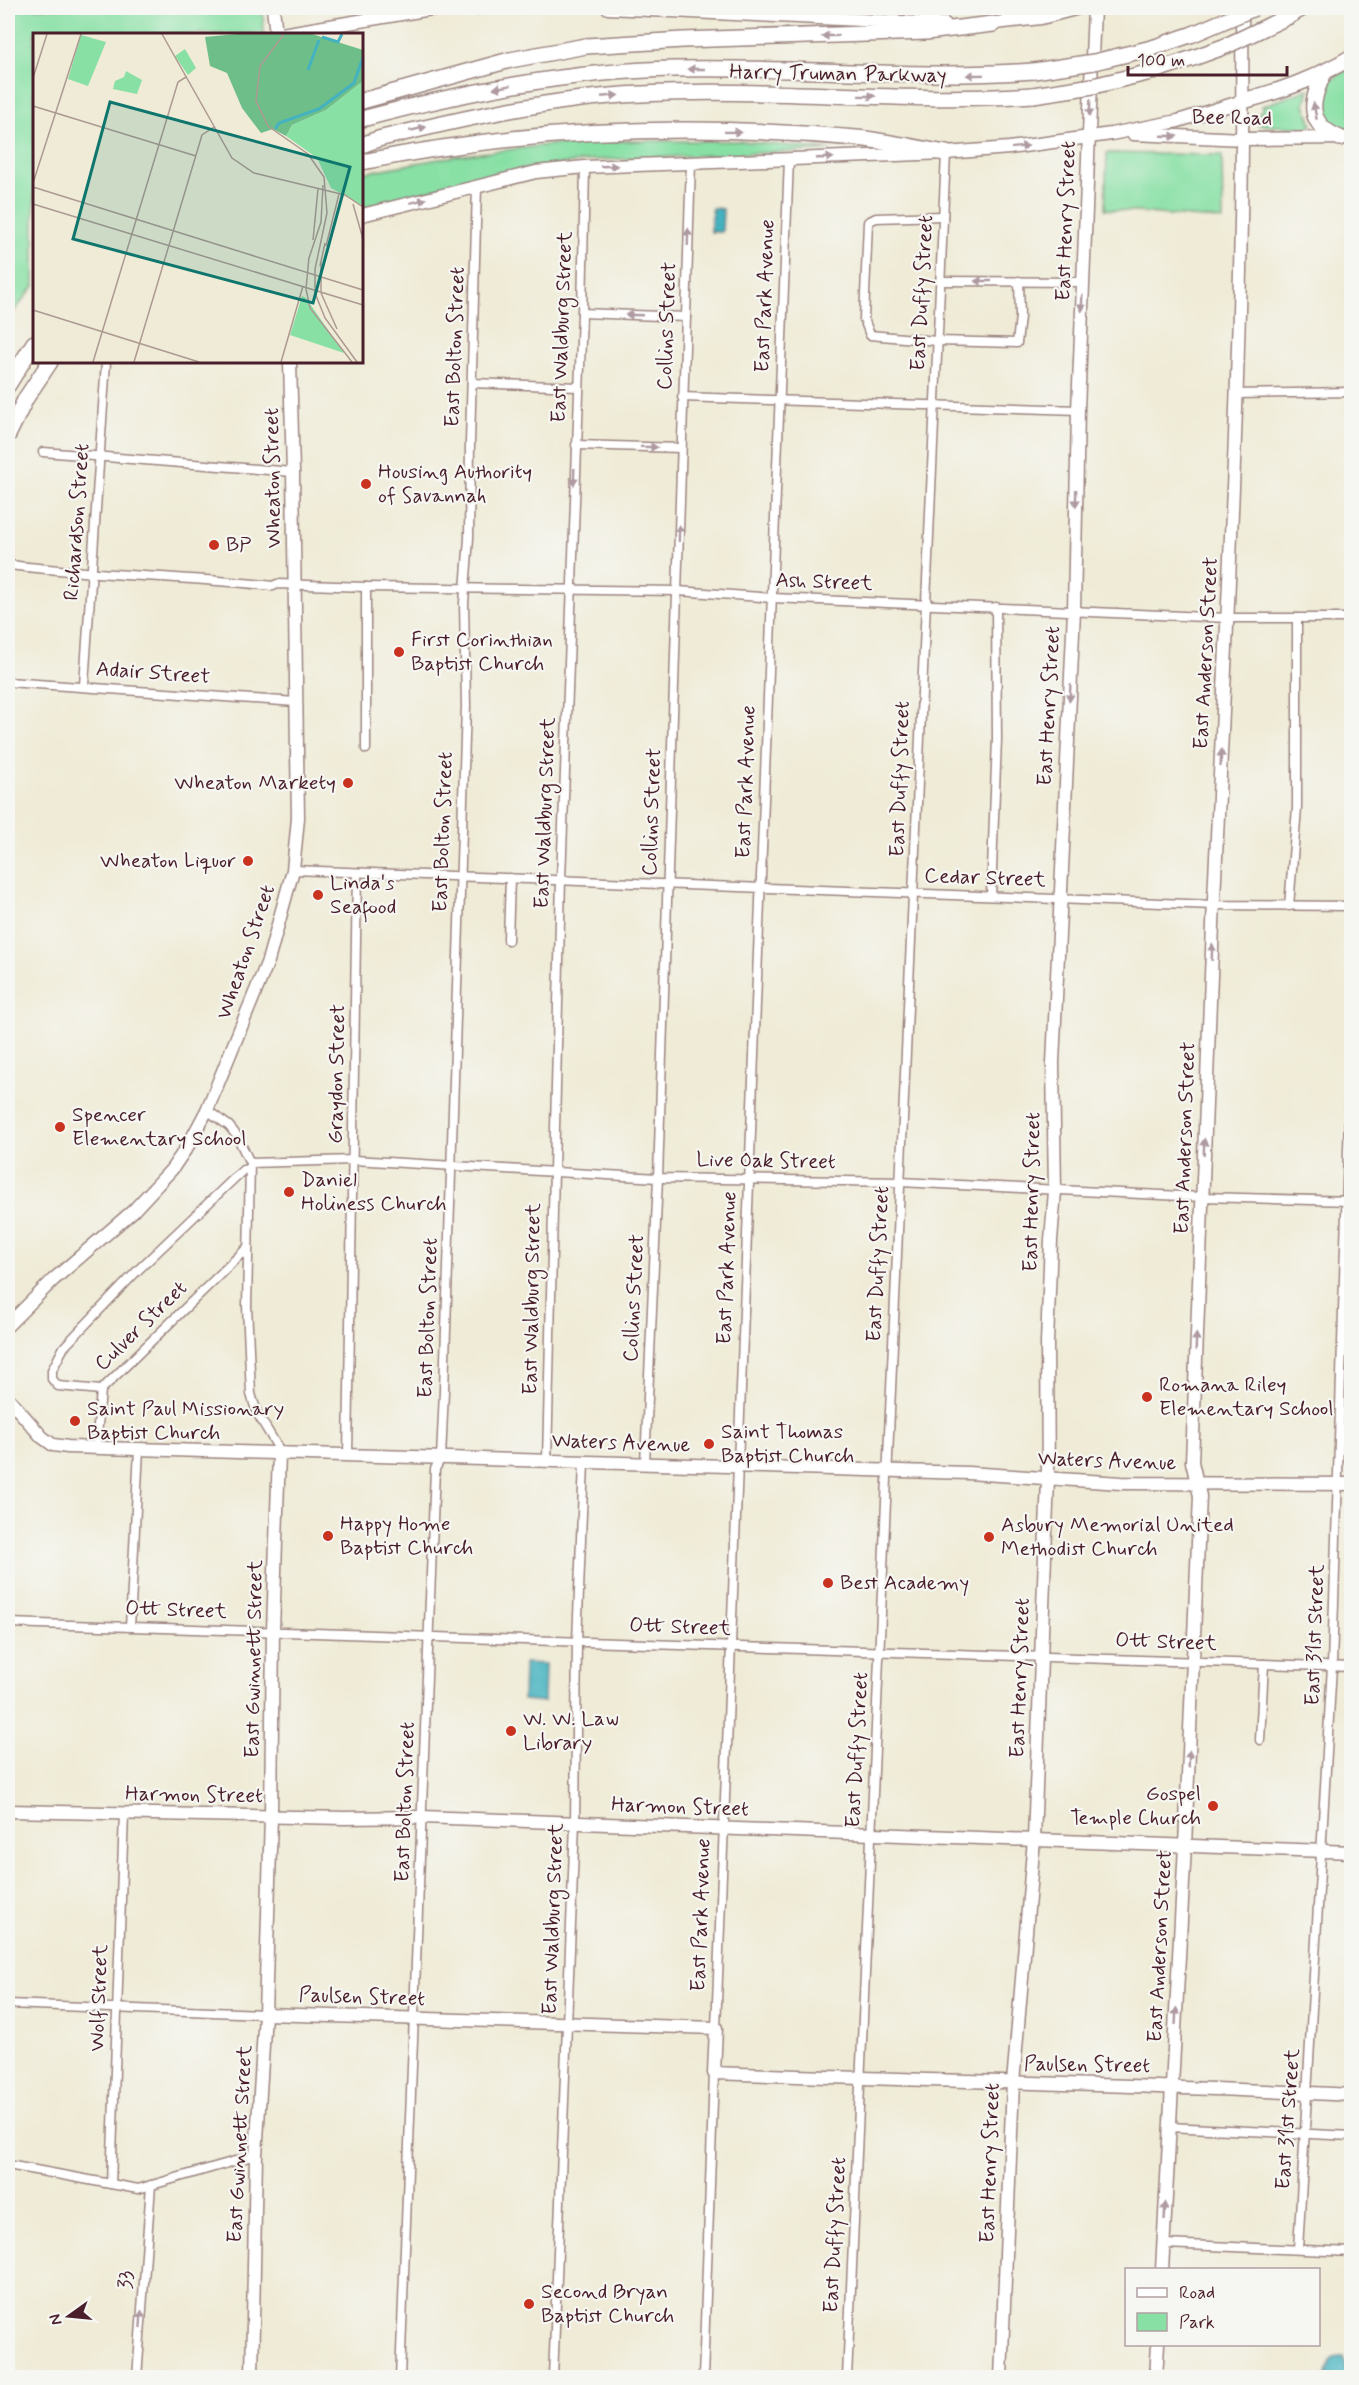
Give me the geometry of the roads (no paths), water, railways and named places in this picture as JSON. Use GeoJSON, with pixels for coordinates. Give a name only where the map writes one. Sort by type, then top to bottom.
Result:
{"type":"FeatureCollection","features":[{"type":"Feature","properties":{"kind":"highway","name":"Harry Truman Parkway"},"geometry":{"type":"LineString","coordinates":[[363,118],[524,83],[639,70],[715,69],[947,75],[1034,71],[1094,62],[1152,48],[1193,34],[1254,8]]}},
{"type":"Feature","properties":{"kind":"highway","name":"Harry Truman Parkway"},"geometry":{"type":"LineString","coordinates":[[363,146],[378,139],[499,112],[565,101],[640,94],[714,92],[947,98],[1033,95],[1093,86],[1151,72],[1226,46],[1303,8]]}},
{"type":"Feature","properties":{"kind":"highway"},"geometry":{"type":"LineString","coordinates":[[363,101],[510,60],[586,46],[683,40],[915,32],[993,24]]}},
{"type":"Feature","properties":{"kind":"highway"},"geometry":{"type":"LineString","coordinates":[[1243,101],[1287,89],[1324,73],[1352,57]]}},
{"type":"Feature","properties":{"kind":"highway"},"geometry":{"type":"LineString","coordinates":[[1324,73],[1314,93],[1313,104],[1316,119],[1325,132],[1346,138]]}},
{"type":"Feature","properties":{"kind":"highway"},"geometry":{"type":"LineString","coordinates":[[363,162],[399,154],[505,140],[581,133],[679,130],[858,138],[946,153]]}},
{"type":"Feature","properties":{"kind":"highway"},"geometry":{"type":"LineString","coordinates":[[8,385],[33,345]]}},
{"type":"Feature","properties":{"kind":"highway"},"geometry":{"type":"LineString","coordinates":[[8,435],[26,398],[49,363]]}},
{"type":"Feature","properties":{"kind":"main road"},"geometry":{"type":"LineString","coordinates":[[273,8],[276,33]]}},
{"type":"Feature","properties":{"kind":"main road"},"geometry":{"type":"LineString","coordinates":[[288,33],[436,8],[478,8]]}},
{"type":"Feature","properties":{"kind":"main road"},"geometry":{"type":"LineString","coordinates":[[608,8],[936,24],[993,24],[1041,18],[1079,8]]}},
{"type":"Feature","properties":{"kind":"main road","name":"East Henry Street"},"geometry":{"type":"LineString","coordinates":[[1001,2378],[1013,2084],[1034,1839],[1048,1479],[1047,1343],[1055,1191],[1053,1063],[1074,611],[1078,410],[1094,8]]}},
{"type":"Feature","properties":{"kind":"main road","name":"East Anderson Street"},"geometry":{"type":"LineString","coordinates":[[1162,2268],[1185,1846],[1200,1496],[1192,1462],[1228,618],[1244,139],[1242,8]]}},
{"type":"Feature","properties":{"kind":"main road"},"geometry":{"type":"LineString","coordinates":[[363,215],[536,172],[585,167],[946,153],[1009,148],[1111,134],[1178,121],[1243,101]]}},
{"type":"Feature","properties":{"kind":"main road","name":"Bee Road"},"geometry":{"type":"LineString","coordinates":[[1111,134],[1244,139],[1346,138]]}},
{"type":"Feature","properties":{"kind":"main road","name":"Wheaton Street"},"geometry":{"type":"LineString","coordinates":[[8,1325],[53,1280],[133,1211],[181,1157],[207,1110],[268,961],[279,926],[293,870],[298,818],[290,363]]}},
{"type":"Feature","properties":{"kind":"main road","name":"Waters Avenue"},"geometry":{"type":"LineString","coordinates":[[8,1398],[42,1437],[53,1444],[68,1447],[887,1471],[1121,1484],[1345,1484]]}},
{"type":"Feature","properties":{"kind":"main road","name":"East Gwinnett Street"},"geometry":{"type":"LineString","coordinates":[[252,2378],[256,2155],[265,2014],[271,1816],[273,1631],[279,1453]]}},
{"type":"Feature","properties":{"kind":"main road","name":"Harmon Street"},"geometry":{"type":"LineString","coordinates":[[8,1810],[345,1818],[422,1817],[1352,1852]]}},
{"type":"Feature","properties":{"kind":"main road","name":"Paulsen Street"},"geometry":{"type":"LineString","coordinates":[[265,2014],[716,2028]]}},
{"type":"Feature","properties":{"kind":"main road","name":"East Park Avenue"},"geometry":{"type":"LineString","coordinates":[[714,2073],[716,2028]]}},
{"type":"Feature","properties":{"kind":"main road","name":"Paulsen Street"},"geometry":{"type":"LineString","coordinates":[[714,2073],[1013,2084],[1172,2086],[1352,2095]]}},
{"type":"Feature","properties":{"kind":"main road"},"geometry":{"type":"LineString","coordinates":[[1156,2378],[1158,2346]]}},
{"type":"Feature","properties":{"kind":"street"},"geometry":{"type":"LineString","coordinates":[[1019,8],[1019,21]]}},
{"type":"Feature","properties":{"kind":"street","name":"East Duffy Street"},"geometry":{"type":"LineString","coordinates":[[847,2378],[946,153]]}},
{"type":"Feature","properties":{"kind":"street","name":"East Park Avenue"},"geometry":{"type":"LineString","coordinates":[[716,2028],[789,159]]}},
{"type":"Feature","properties":{"kind":"street","name":"Collins Street"},"geometry":{"type":"LineString","coordinates":[[645,1463],[658,1178],[691,162]]}},
{"type":"Feature","properties":{"kind":"street","name":"East Waldburg Street"},"geometry":{"type":"LineString","coordinates":[[547,1461],[552,1170],[570,589],[582,313],[585,167]]}},
{"type":"Feature","properties":{"kind":"street","name":"East Bolton Street"},"geometry":{"type":"LineString","coordinates":[[400,2378],[435,1469],[441,1458],[466,706],[466,588],[477,187]]}},
{"type":"Feature","properties":{"kind":"street"},"geometry":{"type":"LineString","coordinates":[[943,216],[876,218],[868,222],[864,319],[870,335],[938,341],[1017,343],[1020,316],[1019,281]]}},
{"type":"Feature","properties":{"kind":"street"},"geometry":{"type":"LineString","coordinates":[[940,281],[1083,282]]}},
{"type":"Feature","properties":{"kind":"street"},"geometry":{"type":"LineString","coordinates":[[582,313],[686,317]]}},
{"type":"Feature","properties":{"kind":"street","name":"Richardson Street"},"geometry":{"type":"LineString","coordinates":[[84,686],[106,363]]}},
{"type":"Feature","properties":{"kind":"street"},"geometry":{"type":"LineString","coordinates":[[472,383],[578,387]]}},
{"type":"Feature","properties":{"kind":"street"},"geometry":{"type":"LineString","coordinates":[[1235,394],[1352,392]]}},
{"type":"Feature","properties":{"kind":"street"},"geometry":{"type":"LineString","coordinates":[[682,397],[1078,410]]}},
{"type":"Feature","properties":{"kind":"street"},"geometry":{"type":"LineString","coordinates":[[576,446],[681,448]]}},
{"type":"Feature","properties":{"kind":"street"},"geometry":{"type":"LineString","coordinates":[[43,452],[293,472]]}},
{"type":"Feature","properties":{"kind":"street","name":"Ash Street"},"geometry":{"type":"LineString","coordinates":[[10,565],[91,574],[228,581],[273,586],[277,584],[678,591],[773,598],[1228,618],[1352,618]]}},
{"type":"Feature","properties":{"kind":"street"},"geometry":{"type":"LineString","coordinates":[[366,587],[366,749]]}},
{"type":"Feature","properties":{"kind":"street"},"geometry":{"type":"LineString","coordinates":[[990,896],[997,739],[996,608]]}},
{"type":"Feature","properties":{"kind":"street"},"geometry":{"type":"LineString","coordinates":[[1289,906],[1297,807],[1297,618]]}},
{"type":"Feature","properties":{"kind":"street","name":"Adair Street"},"geometry":{"type":"LineString","coordinates":[[8,682],[296,702]]}},
{"type":"Feature","properties":{"kind":"street","name":"Cedar Street"},"geometry":{"type":"LineString","coordinates":[[293,870],[1214,905],[1352,906]]}},
{"type":"Feature","properties":{"kind":"street","name":"Graydon Street"},"geometry":{"type":"LineString","coordinates":[[348,1456],[357,873]]}},
{"type":"Feature","properties":{"kind":"street"},"geometry":{"type":"LineString","coordinates":[[508,940],[510,878]]}},
{"type":"Feature","properties":{"kind":"street","name":"East 31st Street"},"geometry":{"type":"LineString","coordinates":[[1298,2249],[1332,1666],[1345,1484],[1352,1021]]}},
{"type":"Feature","properties":{"kind":"street"},"geometry":{"type":"LineString","coordinates":[[100,1390],[58,1386],[52,1379],[52,1370],[64,1347],[137,1271],[249,1166],[237,1136],[229,1126],[207,1110]]}},
{"type":"Feature","properties":{"kind":"street","name":"Live Oak Street"},"geometry":{"type":"LineString","coordinates":[[249,1166],[354,1160],[658,1178],[900,1182],[1055,1191],[1348,1201]]}},
{"type":"Feature","properties":{"kind":"street","name":"East Gwinnett Street"},"geometry":{"type":"LineString","coordinates":[[249,1166],[247,1306],[251,1394],[257,1413],[279,1453]]}},
{"type":"Feature","properties":{"kind":"street","name":"Culver Street"},"geometry":{"type":"LineString","coordinates":[[96,1448],[100,1390],[247,1248]]}},
{"type":"Feature","properties":{"kind":"street"},"geometry":{"type":"LineString","coordinates":[[130,1627],[139,1449]]}},
{"type":"Feature","properties":{"kind":"street","name":"East Waldburg Street"},"geometry":{"type":"LineString","coordinates":[[553,2378],[575,1822],[577,1642],[584,1462]]}},
{"type":"Feature","properties":{"kind":"street","name":"Ott Street"},"geometry":{"type":"LineString","coordinates":[[8,1623],[1352,1667]]}},
{"type":"Feature","properties":{"kind":"street"},"geometry":{"type":"LineString","coordinates":[[1260,1740],[1264,1664]]}},
{"type":"Feature","properties":{"kind":"street","name":"Wolf Street"},"geometry":{"type":"LineString","coordinates":[[111,2184],[124,1814]]}},
{"type":"Feature","properties":{"kind":"street","name":"Paulsen Street"},"geometry":{"type":"LineString","coordinates":[[8,2004],[265,2014]]}},
{"type":"Feature","properties":{"kind":"street","name":"East Park Avenue"},"geometry":{"type":"LineString","coordinates":[[703,2378],[714,2073]]}},
{"type":"Feature","properties":{"kind":"street"},"geometry":{"type":"LineString","coordinates":[[1169,2127],[1352,2136]]}},
{"type":"Feature","properties":{"kind":"street"},"geometry":{"type":"LineString","coordinates":[[8,2165],[138,2189],[256,2155]]}},
{"type":"Feature","properties":{"kind":"street","name":"33"},"geometry":{"type":"LineString","coordinates":[[136,2378],[152,2185]]}},
{"type":"Feature","properties":{"kind":"street"},"geometry":{"type":"LineString","coordinates":[[1164,2244],[1352,2252]]}},
{"type":"Feature","properties":{"kind":"water"},"geometry":{"type":"Polygon","coordinates":[[[712,208],[723,209],[722,232],[711,232],[712,208]]]}},
{"type":"Feature","properties":{"kind":"water"},"geometry":{"type":"Polygon","coordinates":[[[524,1663],[545,1664],[544,1702],[523,1700],[524,1663]]]}},
{"type":"Feature","properties":{"kind":"water"},"geometry":{"type":"Polygon","coordinates":[[[1343,2356],[1345,2377],[1326,2377],[1332,2359],[1343,2356]]]}},
{"type":"Feature","properties":{"kind":"place","name":"Housing Authority of Savannah"},"geometry":{"type":"Point","coordinates":[366,484]}},
{"type":"Feature","properties":{"kind":"place","name":"BP"},"geometry":{"type":"Point","coordinates":[214,545]}},
{"type":"Feature","properties":{"kind":"place","name":"First Corinthian Baptist Church"},"geometry":{"type":"Point","coordinates":[399,652]}},
{"type":"Feature","properties":{"kind":"place","name":"Wheaton Markety"},"geometry":{"type":"Point","coordinates":[348,783]}},
{"type":"Feature","properties":{"kind":"place","name":"Wheaton Liquor"},"geometry":{"type":"Point","coordinates":[248,861]}},
{"type":"Feature","properties":{"kind":"place","name":"Linda's Seafood"},"geometry":{"type":"Point","coordinates":[318,895]}},
{"type":"Feature","properties":{"kind":"place","name":"Spencer Elementary School"},"geometry":{"type":"Point","coordinates":[60,1127]}},
{"type":"Feature","properties":{"kind":"place","name":"Daniel Holiness Church"},"geometry":{"type":"Point","coordinates":[289,1192]}},
{"type":"Feature","properties":{"kind":"place","name":"Romana Riley Elementary School"},"geometry":{"type":"Point","coordinates":[1147,1397]}},
{"type":"Feature","properties":{"kind":"place","name":"Saint Paul Missionary Baptist Church"},"geometry":{"type":"Point","coordinates":[75,1421]}},
{"type":"Feature","properties":{"kind":"place","name":"Saint Thomas Baptist Church"},"geometry":{"type":"Point","coordinates":[709,1444]}},
{"type":"Feature","properties":{"kind":"place","name":"Happy Home Baptist Church"},"geometry":{"type":"Point","coordinates":[328,1536]}},
{"type":"Feature","properties":{"kind":"place","name":"Asbury Memorial United Methodist Church"},"geometry":{"type":"Point","coordinates":[989,1537]}},
{"type":"Feature","properties":{"kind":"place","name":"Best Academy"},"geometry":{"type":"Point","coordinates":[828,1583]}},
{"type":"Feature","properties":{"kind":"place","name":"W. W. Law Library"},"geometry":{"type":"Point","coordinates":[511,1731]}},
{"type":"Feature","properties":{"kind":"place","name":"Gospel Temple Church"},"geometry":{"type":"Point","coordinates":[1213,1806]}},
{"type":"Feature","properties":{"kind":"place","name":"Second Bryan Baptist Church"},"geometry":{"type":"Point","coordinates":[529,2304]}}]}
